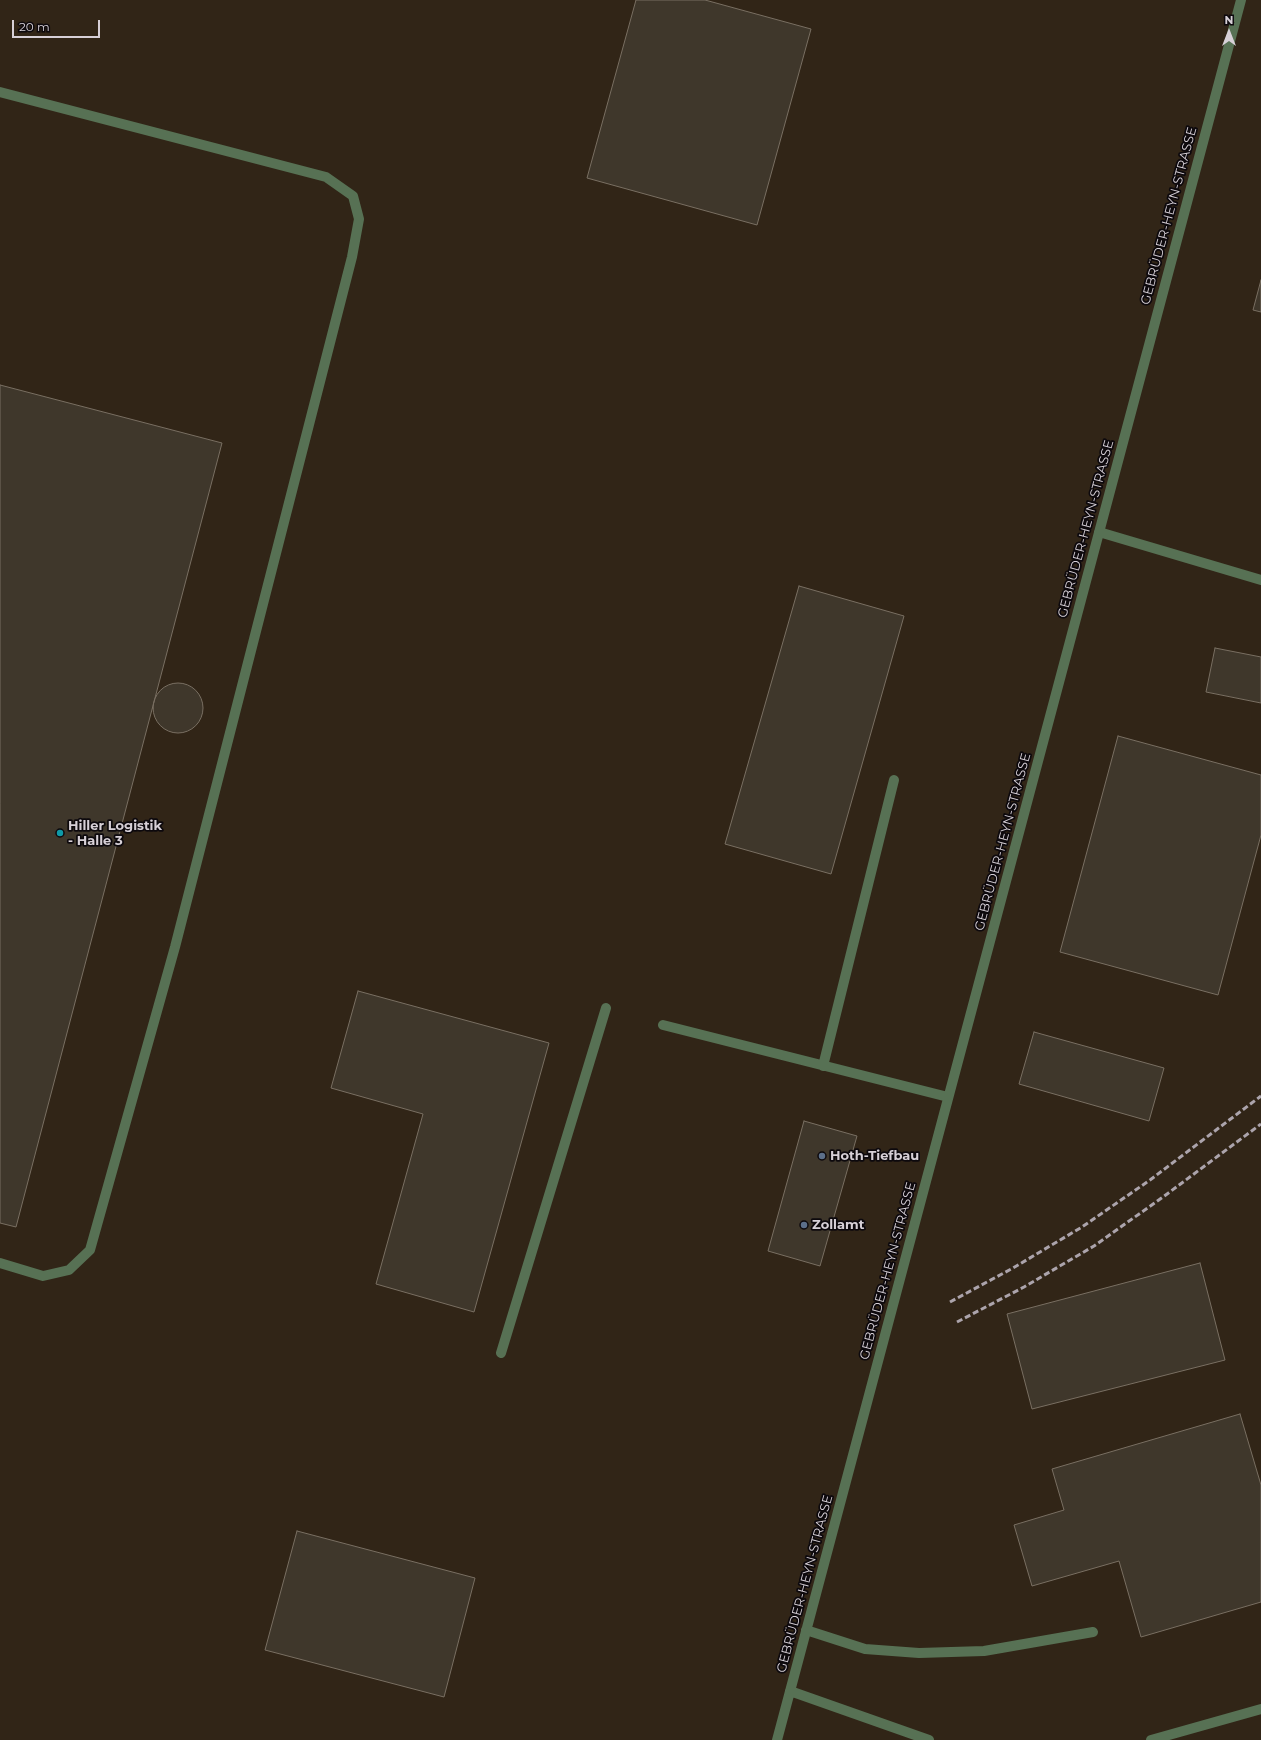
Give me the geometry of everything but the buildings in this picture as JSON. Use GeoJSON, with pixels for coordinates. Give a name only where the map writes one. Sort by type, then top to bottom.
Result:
{"type":"FeatureCollection","features":[{"type":"Feature","properties":{"kind":"street","name":"GEBRÜDER-HEYN-STRASSE"},"geometry":{"type":"LineString","coordinates":[[777,1740],[1241,0]]}},
{"type":"Feature","properties":{"kind":"street"},"geometry":{"type":"LineString","coordinates":[[0,92],[326,176],[353,196],[359,219],[352,257],[175,947],[90,1250],[69,1270],[43,1276],[0,1263]]}},
{"type":"Feature","properties":{"kind":"street"},"geometry":{"type":"LineString","coordinates":[[1099,532],[1261,580]]}},
{"type":"Feature","properties":{"kind":"street"},"geometry":{"type":"LineString","coordinates":[[823,1066],[894,780]]}},
{"type":"Feature","properties":{"kind":"street"},"geometry":{"type":"LineString","coordinates":[[502,1353],[606,1008]]}},
{"type":"Feature","properties":{"kind":"street"},"geometry":{"type":"LineString","coordinates":[[663,1025],[948,1098]]}},
{"type":"Feature","properties":{"kind":"street"},"geometry":{"type":"LineString","coordinates":[[806,1630],[865,1649],[919,1653],[984,1651],[1093,1632]]}},
{"type":"Feature","properties":{"kind":"street","name":"GEBRÜDER-HEYN-STRASSE"},"geometry":{"type":"LineString","coordinates":[[790,1692],[929,1740]]}},
{"type":"Feature","properties":{"kind":"street"},"geometry":{"type":"LineString","coordinates":[[1151,1740],[1261,1709]]}},
{"type":"Feature","properties":{"kind":"shaded area"},"geometry":{"type":"Polygon","coordinates":[[[0,0],[1261,0],[1261,1740],[0,1740],[0,0]]]}},
{"type":"Feature","properties":{"kind":"railway"},"geometry":{"type":"LineString","coordinates":[[950,1302],[1013,1268],[1082,1227],[1150,1180],[1261,1096]]}},
{"type":"Feature","properties":{"kind":"railway"},"geometry":{"type":"LineString","coordinates":[[957,1322],[1024,1287],[1094,1246],[1261,1124]]}},
{"type":"Feature","properties":{"kind":"place","name":"Hiller Logistik - Halle 3"},"geometry":{"type":"Point","coordinates":[60,833]}},
{"type":"Feature","properties":{"kind":"place","name":"Hoth-Tiefbau"},"geometry":{"type":"Point","coordinates":[822,1156]}},
{"type":"Feature","properties":{"kind":"place","name":"Zollamt"},"geometry":{"type":"Point","coordinates":[804,1225]}}]}
